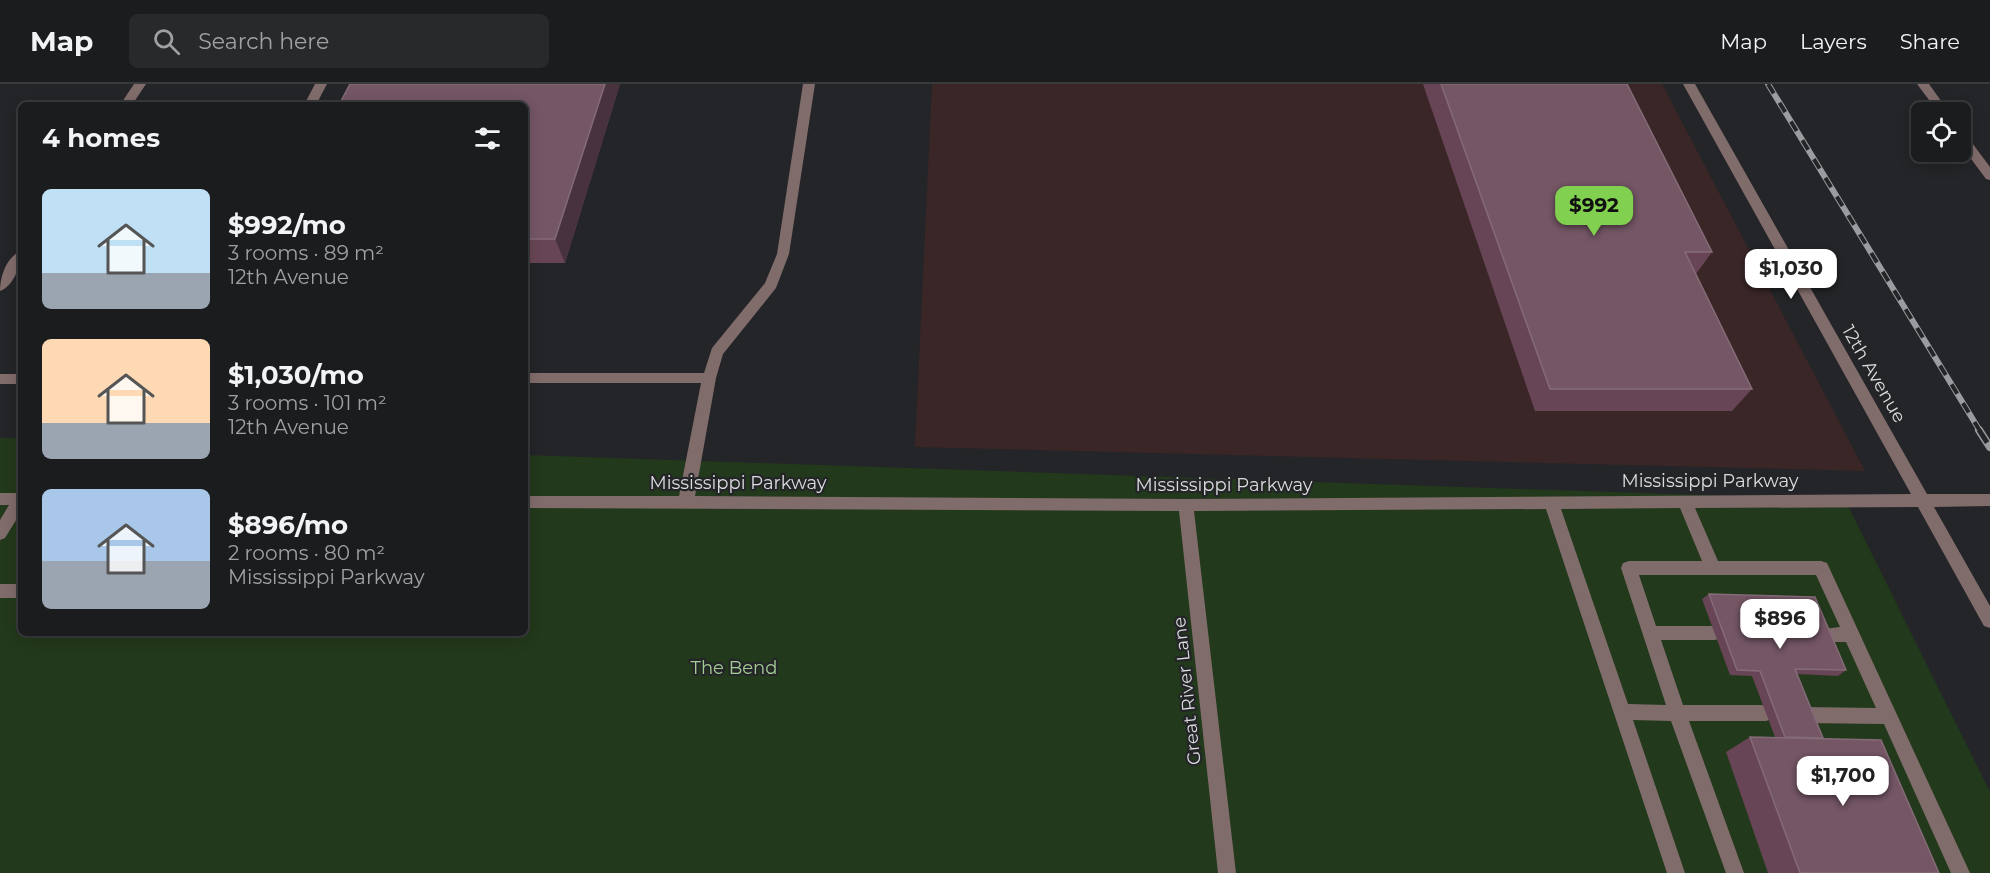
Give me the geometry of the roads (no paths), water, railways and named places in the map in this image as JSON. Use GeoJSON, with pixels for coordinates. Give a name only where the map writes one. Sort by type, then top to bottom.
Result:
{"type":"FeatureCollection","features":[{"type":"Feature","properties":{"kind":"street"},"geometry":{"type":"LineString","coordinates":[[128,102],[140,84]]}},
{"type":"Feature","properties":{"kind":"street"},"geometry":{"type":"LineString","coordinates":[[312,102],[321,84]]}},
{"type":"Feature","properties":{"kind":"street"},"geometry":{"type":"LineString","coordinates":[[686,502],[709,378],[717,352],[771,285],[783,254],[809,84]]}},
{"type":"Feature","properties":{"kind":"street","name":"12th Avenue"},"geometry":{"type":"LineString","coordinates":[[1689,84],[1990,621]]}},
{"type":"Feature","properties":{"kind":"street"},"geometry":{"type":"LineString","coordinates":[[1923,84],[1936,102]]}},
{"type":"Feature","properties":{"kind":"street"},"geometry":{"type":"LineString","coordinates":[[1971,150],[1990,176]]}},
{"type":"Feature","properties":{"kind":"street"},"geometry":{"type":"LineString","coordinates":[[0,286],[18,260]]}},
{"type":"Feature","properties":{"kind":"street"},"geometry":{"type":"LineString","coordinates":[[528,378],[709,378]]}},
{"type":"Feature","properties":{"kind":"street"},"geometry":{"type":"LineString","coordinates":[[0,379],[18,379]]}},
{"type":"Feature","properties":{"kind":"street"},"geometry":{"type":"LineString","coordinates":[[0,499],[18,499]]}},
{"type":"Feature","properties":{"kind":"street","name":"Mississippi Parkway"},"geometry":{"type":"LineString","coordinates":[[528,501],[1186,505],[1990,500]]}},
{"type":"Feature","properties":{"kind":"street"},"geometry":{"type":"LineString","coordinates":[[1684,501],[1713,568]]}},
{"type":"Feature","properties":{"kind":"street"},"geometry":{"type":"LineString","coordinates":[[1551,502],[1676,873]]}},
{"type":"Feature","properties":{"kind":"street"},"geometry":{"type":"LineString","coordinates":[[0,533],[18,504]]}},
{"type":"Feature","properties":{"kind":"street","name":"Great River Lane"},"geometry":{"type":"LineString","coordinates":[[1186,505],[1227,873]]}},
{"type":"Feature","properties":{"kind":"street"},"geometry":{"type":"LineString","coordinates":[[1735,873],[1677,713],[1629,568],[1821,568],[1961,873]]}},
{"type":"Feature","properties":{"kind":"street"},"geometry":{"type":"LineString","coordinates":[[0,591],[18,591]]}},
{"type":"Feature","properties":{"kind":"street"},"geometry":{"type":"LineString","coordinates":[[1651,633],[1715,633]]}},
{"type":"Feature","properties":{"kind":"street"},"geometry":{"type":"LineString","coordinates":[[1821,635],[1851,634]]}},
{"type":"Feature","properties":{"kind":"street"},"geometry":{"type":"LineString","coordinates":[[1622,712],[1766,713]]}},
{"type":"Feature","properties":{"kind":"street"},"geometry":{"type":"LineString","coordinates":[[1803,715],[1889,716]]}},
{"type":"Feature","properties":{"kind":"railway"},"geometry":{"type":"LineString","coordinates":[[1768,84],[1980,431]]}},
{"type":"Feature","properties":{"kind":"railway"},"geometry":{"type":"LineString","coordinates":[[1979,430],[1990,447]]}},
{"type":"Feature","properties":{"kind":"park label","name":"The Bend"},"geometry":{"type":"Point","coordinates":[734,668]}}]}
